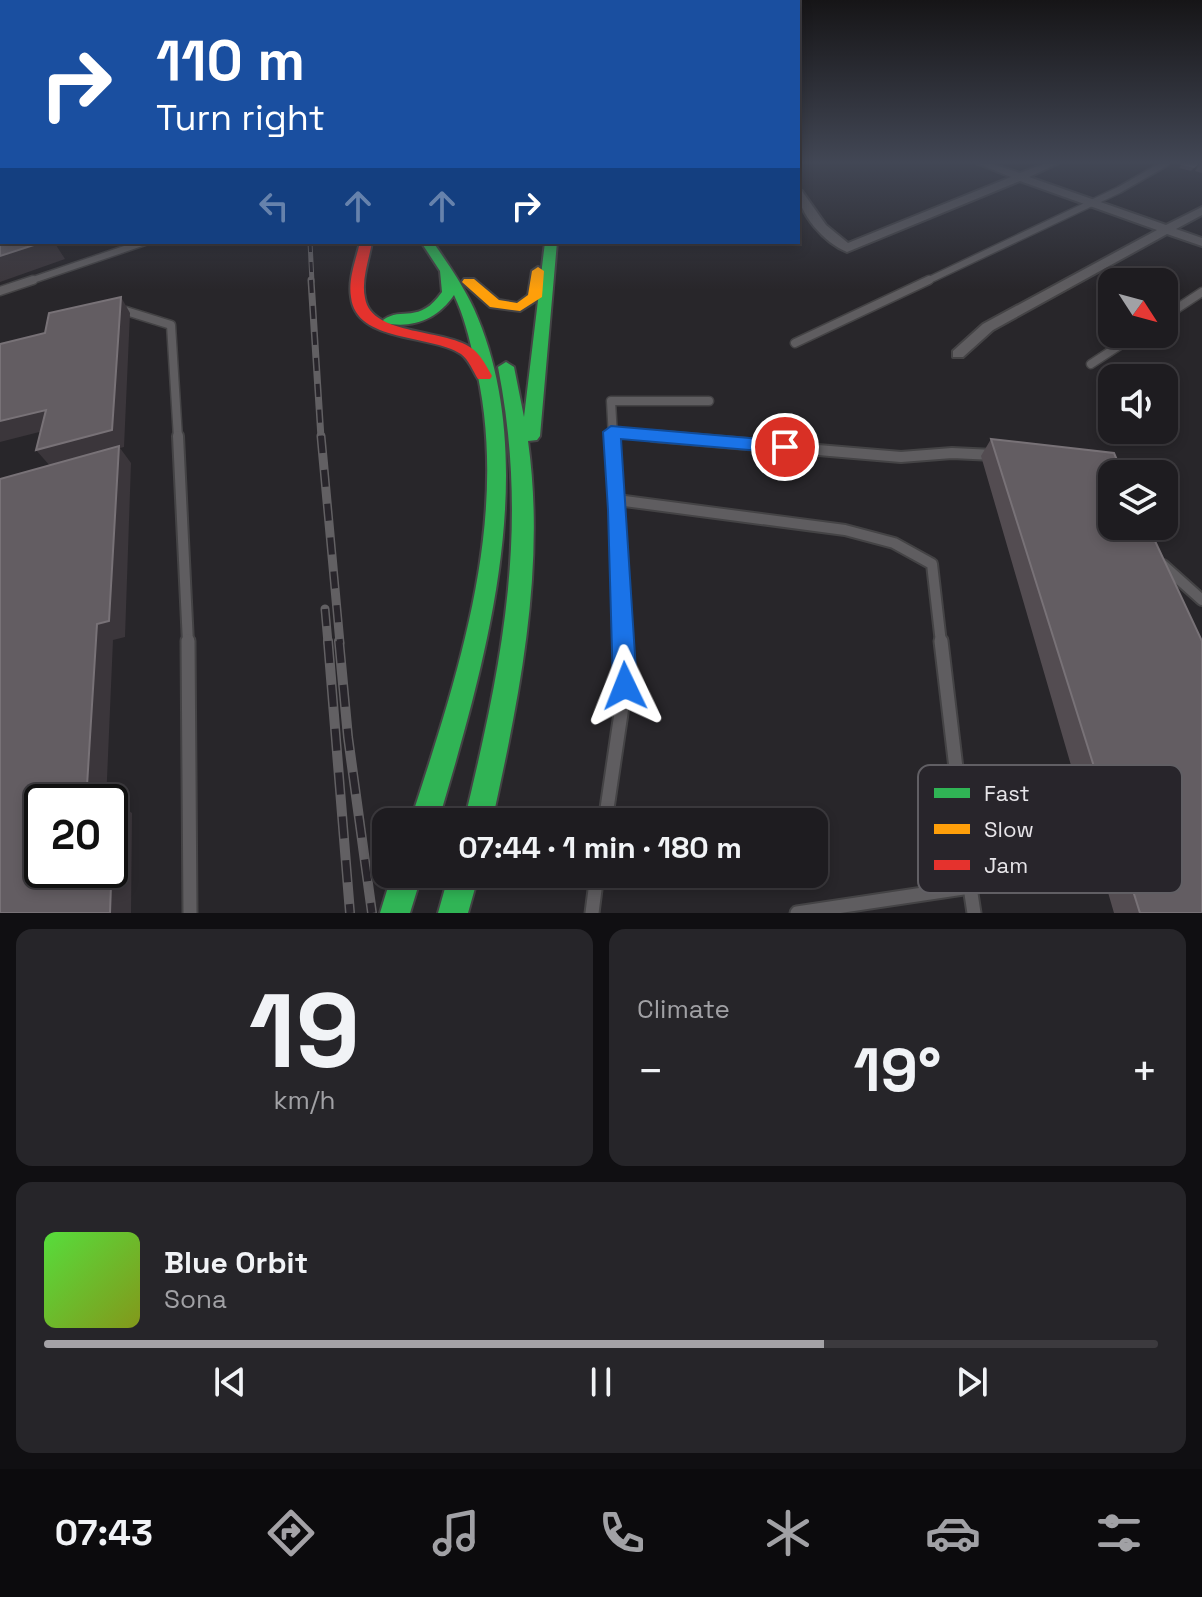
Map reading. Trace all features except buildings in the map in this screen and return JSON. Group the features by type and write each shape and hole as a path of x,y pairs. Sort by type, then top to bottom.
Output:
{"highway":[{"path":"366,244 358,298 363,315 382,327 439,338 458,346 478,362 489,386"},
{"path":"375,244 368,297 370,307 380,317 409,320 439,308 449,292 446,270"},
{"path":"428,244 472,320 489,386 497,470 487,586 466,687 428,808"},
{"path":"443,244 469,282 498,342 521,435 523,570 507,691 481,808"},
{"path":"469,282 495,304 508,308 526,306 535,294 542,244"},
{"path":"524,503 551,244"},
{"path":"395,913 403,888"},
{"path":"453,913 460,888"}],"street":[{"path":"807,206 822,228 847,248 950,206"},
{"path":"1098,206 1202,242"},
{"path":"958,354 988,327 1202,210"}],"lane":[{"path":"795,343 1085,206"},
{"path":"0,291 139,244"},
{"path":"1178,308 1202,292"},
{"path":"100,316 126,311 171,325 188,606 190,913"},
{"path":"1091,364 1116,348"},
{"path":"607,808 625,686 611,401 709,401"},
{"path":"611,432 901,457 952,453 998,455"},
{"path":"617,500 845,530 894,543 932,564 956,765"},
{"path":"1158,554 1165,568 1202,600"},
{"path":"592,913 595,888"},
{"path":"797,913 930,893"},
{"path":"971,893 974,913"}],"railway":[{"path":"310,244 312,282"},
{"path":"311,280 321,438"},
{"path":"321,436 340,643"},
{"path":"325,609 328,643"},
{"path":"328,641 350,913"},
{"path":"339,641 348,737 372,913"}],"traffic: fast":[{"path":"428,244 458,290 472,321 489,384 496,447 496,511 489,574 461,700 428,808"},
{"path":"531,436 551,244"},
{"path":"390,320 417,318 438,306 449,292 446,270"},
{"path":"481,808 505,696 522,568 522,467 506,367"},
{"path":"395,913 403,888"},
{"path":"453,913 460,888"}],"traffic: slow":[{"path":"469,282 495,304 520,307 535,297 538,271"}],"traffic: jam":[{"path":"366,244 357,289 359,304 365,315 390,329 454,345 466,351 484,376"}],"route":[{"path":"625,686 618,510 611,432 785,447"}]}
